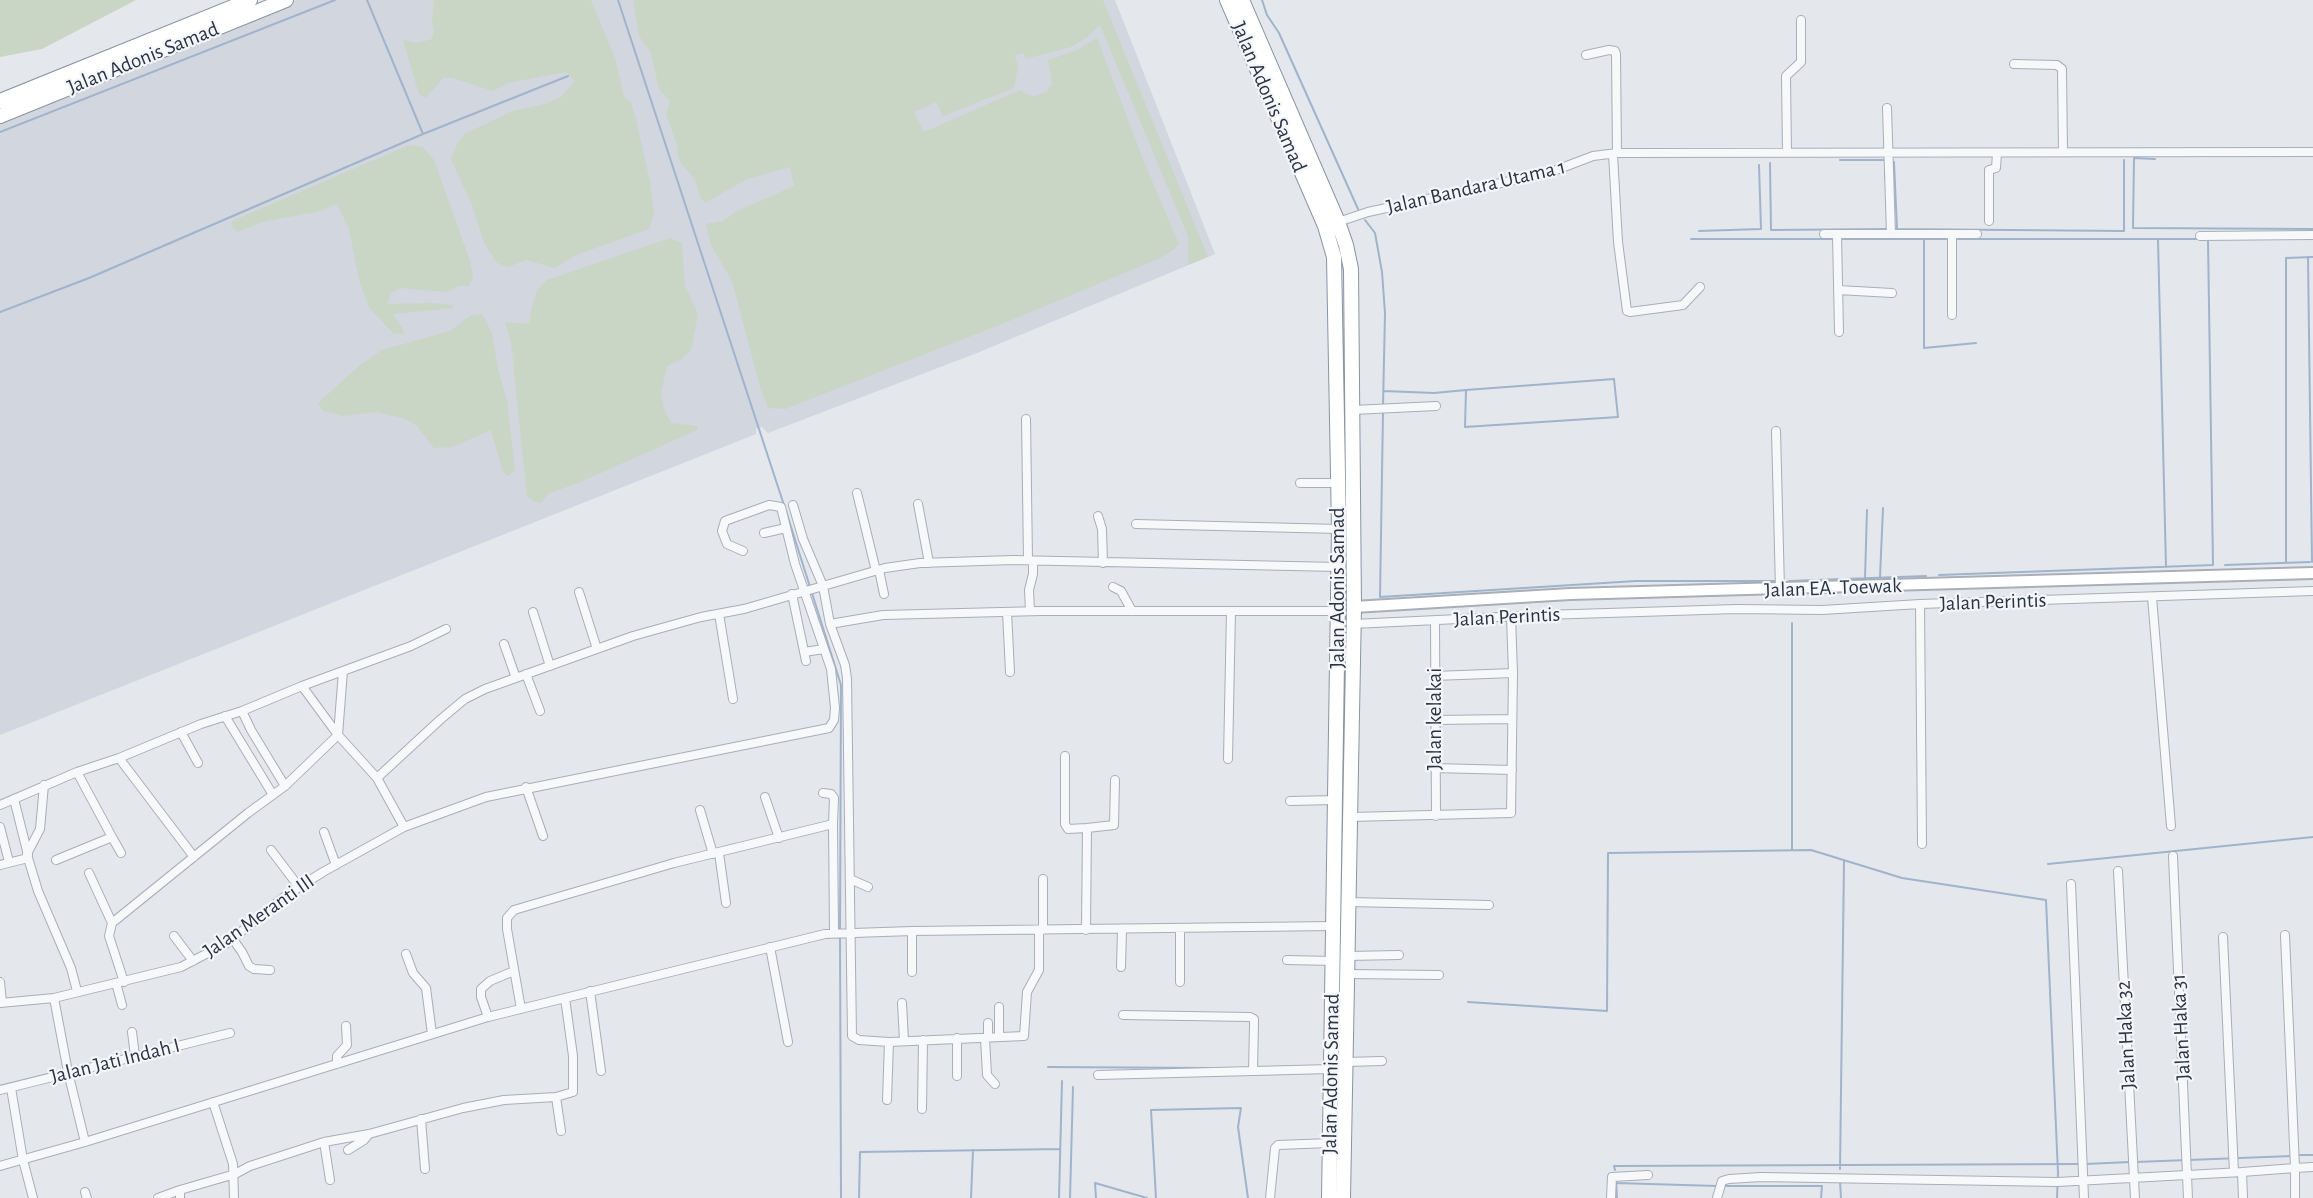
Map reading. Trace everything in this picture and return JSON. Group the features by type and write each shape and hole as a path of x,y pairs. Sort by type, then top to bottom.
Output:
{"highway":[{"name":"Jalan Adonis Samad","path":"0,101 250,0"},
{"name":"Jalan Adonis Samad","path":"0,116 286,0"},
{"name":"Jalan Adonis Samad","path":"1227,0 1332,248 1335,268 1339,529 1329,1198"},
{"path":"1242,0 1338,222 1346,244 1351,269 1354,817 1353,903 1347,956 1353,974 1346,1062 1343,1198"},
{"path":"1339,506 1353,506"}],"street":[{"path":"1787,153 1786,76 1801,62 1801,20"},
{"path":"1586,55 1609,50 1615,51 1616,54 1615,154 1618,242 1627,311 1683,305 1701,287"},
{"path":"2014,64 2057,65 2062,69 2063,152"},
{"path":"1887,108 1891,234"},
{"name":"Jalan Bandara Utama 1","path":"1338,222 1368,212 1551,172 1593,156 1615,154 1678,152 2313,152"},
{"path":"1989,221 1989,170 1996,168 1997,153"},
{"path":"1824,234 1977,234"},
{"path":"1837,234 1839,332"},
{"path":"1952,234 1952,315"},
{"path":"2200,236 2313,235"},
{"path":"1838,290 1892,293"},
{"path":"1353,410 1436,406"},
{"path":"1026,419 1030,560 1033,574 1029,590 1030,611"},
{"path":"1776,431 1780,589"},
{"path":"1300,483 1339,483"},
{"path":"857,493 884,594"},
{"path":"918,504 929,563"},
{"path":"743,551 727,544 722,531 726,521 769,505 781,507 786,528 830,624 845,665 850,879 842,932"},
{"path":"793,505 803,539 824,649 804,652"},
{"path":"1098,516 1102,529 1103,563"},
{"path":"1136,524 1339,529"},
{"path":"764,533 786,528"},
{"path":"377,778 425,732 465,699 485,689 675,624 744,609 877,571 929,563 1030,560 1338,567"},
{"name":"Jalan EA. Toewak","path":"1354,607 1570,594 2313,573"},
{"path":"1113,587 1121,591 1132,611"},
{"name":"Jalan Perintis","path":"1353,624 2313,591"},
{"path":"579,592 597,649"},
{"path":"792,594 806,661"},
{"path":"2152,597 2171,826"},
{"path":"1920,604 1922,844"},
{"path":"830,624 883,615 1030,611 1338,611"},
{"path":"1228,759 1231,611"},
{"path":"533,612 550,666"},
{"path":"1007,612 1010,672"},
{"path":"719,614 733,699"},
{"path":"1354,817 1511,813 1513,673 1511,617"},
{"name":"Jalan kelakai","path":"1435,621 1436,816"},
{"path":"0,805 77,772 411,646 446,629"},
{"path":"504,644 516,678"},
{"name":"Jalan Meranti III","path":"1,1003 54,998 181,967 232,938 299,887 404,827 486,797 829,728 834,720 835,689 824,649"},
{"path":"112,923 285,786 338,735 343,671"},
{"path":"1434,676 1513,673"},
{"path":"526,674 540,711"},
{"path":"302,686 338,735 377,778 404,827"},
{"path":"242,711 285,786"},
{"path":"225,716 273,795"},
{"path":"1435,720 1512,719"},
{"path":"181,732 198,763"},
{"path":"1065,756 1065,824 1068,829 1114,825 1114,780"},
{"path":"119,758 194,857"},
{"path":"1434,768 1512,770"},
{"path":"77,772 121,853"},
{"path":"0,865 28,856 40,829 44,785"},
{"path":"526,788 543,836"},
{"path":"823,793 831,794 834,798 833,824 852,1036 862,1041 1022,1037 1026,1034 1027,992 1039,970 1043,879"},
{"path":"765,797 779,838"},
{"path":"14,798 38,891 71,968 77,991"},
{"path":"1290,801 1336,800"},
{"path":"700,810 716,853 726,903"},
{"path":"521,1009 507,918 514,910 716,853 833,824"},
{"path":"0,827 9,862"},
{"path":"1086,930 1087,828"},
{"path":"324,832 336,865"},
{"path":"56,860 112,837"},
{"path":"271,850 299,887"},
{"name":"Jalan Haka 31","path":"2173,856 2188,1198"},
{"name":"Jalan Haka 32","path":"2118,871 2129,1097 2136,1177 2135,1198"},
{"path":"89,873 112,923 110,936 120,982 122,1005"},
{"path":"850,879 868,887"},
{"path":"2071,884 2084,1198"},
{"path":"1353,903 1489,906"},
{"path":"0,1166 85,1142 488,1017 770,947 842,932 1334,927"},
{"path":"1180,928 1180,982"},
{"path":"1121,967 1122,930"},
{"path":"912,931 912,972"},
{"path":"2284,935 2295,1198"},
{"path":"174,936 193,961"},
{"path":"2223,937 2238,1172 2243,1198"},
{"path":"232,938 249,966 255,969 270,969"},
{"path":"770,947 788,1042"},
{"path":"406,954 415,978 426,988 432,1034"},
{"path":"1347,956 1399,955"},
{"path":"1287,960 1333,961"},
{"path":"488,1017 481,997 481,989 490,981 514,971"},
{"path":"1353,974 1439,975"},
{"path":"0,982 1,1003"},
{"path":"590,991 601,1071"},
{"path":"54,998 68,1072 85,1142"},
{"path":"158,1198 180,1194 235,1174 250,1166 324,1142 369,1134 421,1119 504,1100 556,1097 574,1090 571,1034 564,998"},
{"path":"902,1002 904,1041"},
{"path":"999,1007 999,1037"},
{"path":"1122,1015 1250,1017 1254,1019 1253,1071"},
{"path":"988,1023 987,1075 995,1084"},
{"path":"337,1064 337,1056 347,1045 346,1026"},
{"path":"132,1032 135,1056"},
{"name":"Jalan Jati Indah I","path":"0,1090 230,1033"},
{"path":"957,1038 957,1076"},
{"path":"922,1108 923,1040"},
{"path":"887,1100 889,1042"},
{"path":"1346,1062 1380,1061"},
{"path":"1098,1075 1331,1069"},
{"path":"11,1088 23,1160 33,1198"},
{"path":"556,1097 561,1131"},
{"path":"213,1102 232,1156 235,1174 234,1198"},
{"path":"421,1119 425,1168"},
{"path":"348,1150 369,1134"},
{"path":"324,1142 330,1180"},
{"path":"1270,1198 1275,1148 1278,1145 1330,1143"},
{"path":"1717,1198 1722,1181 1761,1177 2027,1182 2126,1179 2313,1167"},
{"path":"1611,1198 1612,1178 1648,1175"}],"shaded area":[{"path":"296,0 1115,0 1215,254 977,353 768,433 762,427 756,429 756,434 0,735 0,121"}],"green space":[{"path":"0,0 136,0 42,49 0,57"},
{"path":"434,0 591,0 615,58 624,97 631,102 636,119 650,182 654,214 649,229 576,255 555,268 526,260 508,267 497,263 484,243 472,205 451,159 458,142 465,134 512,111 545,104 562,96 575,81 566,72 508,83 493,91 452,78 443,78 426,98 419,94 403,40 417,43 432,39"},
{"path":"633,0 1103,0 1208,257 1188,265 1188,236 1100,25 1086,38 1071,47 1025,59 1024,53 1015,55 1018,67 1014,88 943,116 936,102 914,112 924,132 1020,90 1035,96 1046,92 1052,84 1048,60 1077,50 1097,38 1144,162 1179,244 1158,259 1002,324 785,409 768,408 760,387 732,281 711,245 706,224 723,221 735,212 794,186 790,167 745,180 705,203 700,197 695,179 682,165 678,156 677,145 666,114 670,101 659,89 651,53 639,36"},
{"path":"409,145 423,147 434,160 470,261 473,277 469,286 459,286 447,292 400,288 391,293 387,304 433,303 452,305 454,308 393,314 405,333 394,334 370,309 360,284 349,229 337,204 321,211 262,222 238,232 231,226 232,221"},
{"path":"670,238 682,243 685,286 698,314 691,350 680,360 667,366 661,393 664,409 671,423 698,426 697,430 576,484 549,493 541,503 534,501 527,496 511,343 505,322 529,324 537,291 547,280"},
{"path":"482,314 492,333 498,369 507,401 515,469 509,476 503,472 491,430 453,447 434,448 417,426 406,419 376,412 344,416 323,411 318,403 360,365 382,350 450,331 470,316"}],"waterway":[{"path":"0,132 335,0"},
{"path":"0,312 89,278 423,134 367,0"},
{"path":"618,0 784,505"},
{"path":"1262,0 1358,209"},
{"path":"423,134 568,76"},
{"path":"2155,159 2134,158 2133,228 2313,229"},
{"path":"1840,160 1885,160 1885,179"},
{"path":"1894,162 1897,229 2124,231 2124,160"},
{"path":"1770,163 1771,230 1887,229"},
{"path":"1699,231 1761,229 1759,165"},
{"path":"1365,220 1375,233 1382,272 1385,313 1383,406"},
{"path":"1691,239 2313,239"},
{"path":"1924,239 1924,348 1976,343"},
{"path":"2158,240 2166,567"},
{"path":"1939,575 2213,565 2208,240"},
{"path":"2308,257 2312,562"},
{"path":"2286,563 2286,258 2313,257"},
{"path":"1384,391 1434,393 1466,390 1614,379 1618,417 1465,427 1466,390"},
{"path":"1383,412 1380,597 1636,581 1776,581"},
{"path":"1880,577 1883,508"},
{"path":"1865,578 1867,510"},
{"path":"786,511 841,685 840,931"},
{"path":"2225,565 2310,562"},
{"path":"1789,581 1926,576"},
{"path":"1792,623 1792,850"},
{"path":"2048,864 2313,837"},
{"path":"1468,1002 1607,1011 1608,853 1811,850 1902,878 2046,900 2058,1173 2057,1198"},
{"path":"1840,1169 1844,861"},
{"path":"840,937 841,1198"},
{"path":"1048,1067 1208,1068"},
{"path":"1059,1198 1062,1081"},
{"path":"1070,1198 1073,1087"},
{"path":"1156,1198 1151,1110 1241,1108 1238,1127 1248,1198"},
{"path":"859,1198 860,1152 1060,1149"},
{"path":"971,1198 973,1150"},
{"path":"2298,1155 2313,1155"},
{"path":"2136,1162 2292,1156"},
{"path":"2085,1164 2130,1162"},
{"path":"1615,1170 1614,1166 2079,1164"},
{"path":"1840,1181 1841,1198"},
{"path":"1616,1182 1617,1198"},
{"path":"1096,1198 1095,1183 1147,1198"},
{"path":"1616,1183 1717,1186"},
{"path":"1723,1186 1822,1186 1821,1198"}]}
